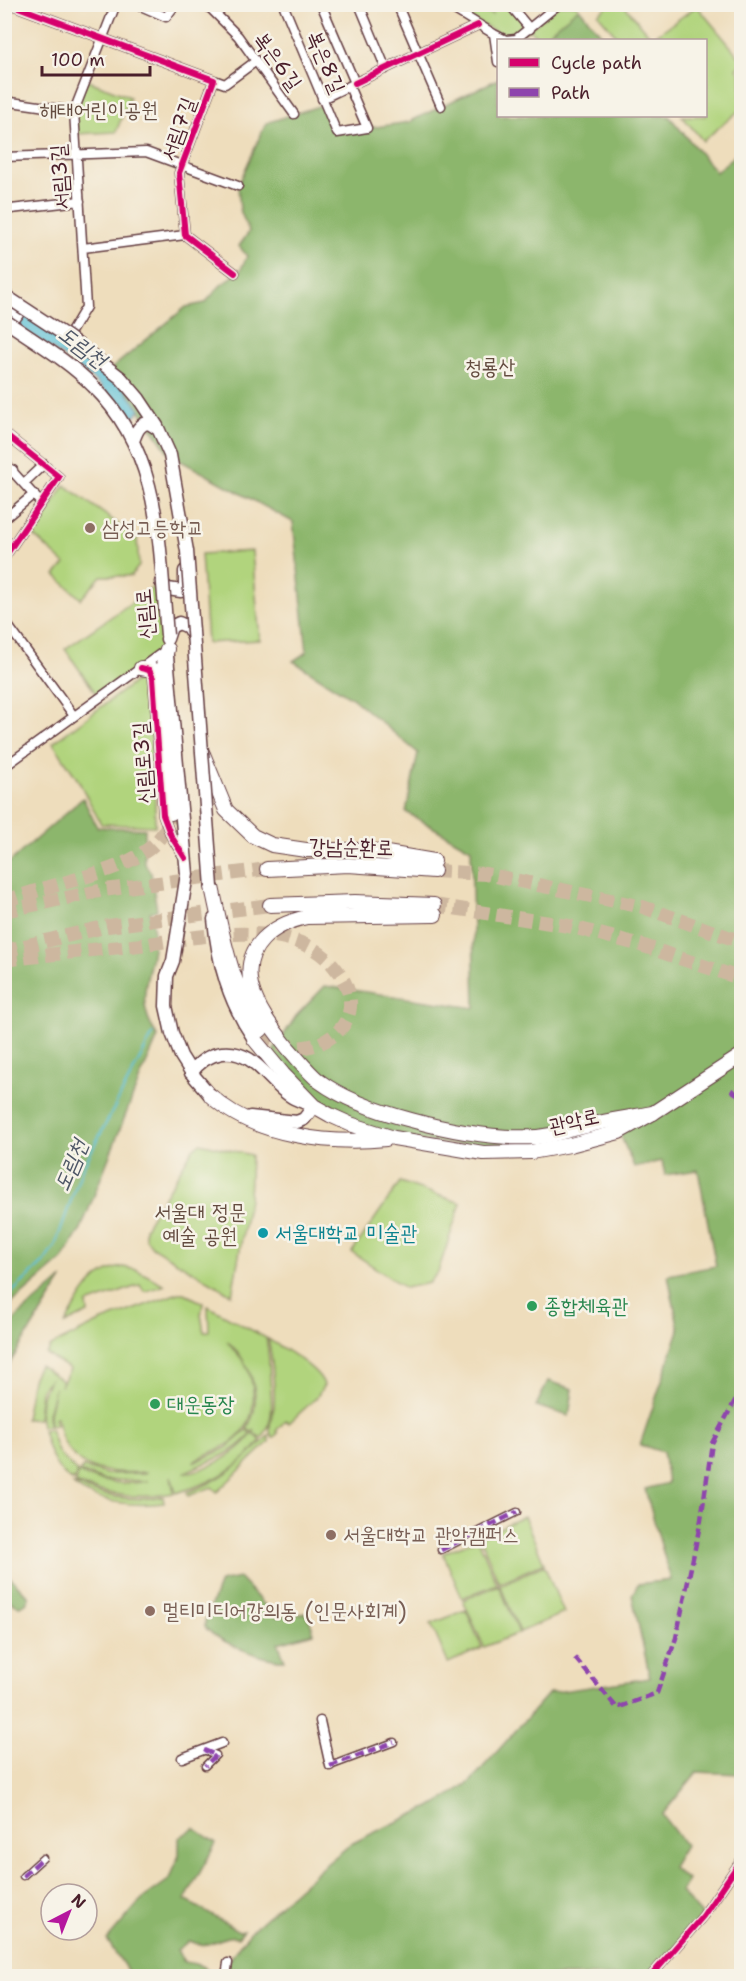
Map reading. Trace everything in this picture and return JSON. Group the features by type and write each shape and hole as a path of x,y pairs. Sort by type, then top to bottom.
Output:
{"main road":[{"path":"4,295 68,337 121,378 139,399 159,429 170,456 187,564 212,887"},
{"path":"6,325 22,307"},
{"name":"신림로","path":"6,325 91,383 115,410 134,441 153,495 187,874 173,961 167,976 166,996 172,1033 182,1056 191,1072 211,1096"},
{"path":"134,441 138,428 143,424 149,423 159,429"},
{"path":"162,582 168,589 181,591 185,586 184,571 187,564"},
{"path":"171,813 160,678 171,627 179,622 188,627 193,637"},
{"path":"141,668 152,669 160,678"},
{"name":"강남순환로","path":"201,749 226,810 254,836 272,845 306,850 369,850 434,866 348,865 267,869"},
{"name":"관악로","path":"212,887 231,969 258,1034 283,1074 314,1106 350,1124 394,1138 483,1153 531,1152 570,1145 619,1132 653,1113 741,1055"},
{"path":"270,905 321,902 435,910 307,917 290,921 271,931 258,945 252,958 250,976 260,1008 276,1032 319,1081 364,1105 410,1120 446,1128 508,1136 540,1137 653,1113"},
{"path":"191,1072 199,1062 213,1055 231,1053 241,1055 254,1062 291,1096 314,1106 304,1119 297,1122 237,1116"},
{"name":"관악로","path":"211,1096 237,1116 277,1131 310,1137 364,1141 394,1138"}],"street":[{"name":"서림7길","path":"10,4 214,80 179,173 185,235"},
{"name":"서림3길","path":"68,337 86,307 74,111 116,4"},
{"path":"136,4 166,16 176,4"},
{"name":"복은6길","path":"206,4 238,36 294,114"},
{"name":"복은8길","path":"283,4 337,133 367,128 352,85"},
{"path":"321,4 352,85"},
{"path":"359,4 386,69"},
{"path":"397,4 441,106"},
{"path":"445,4 504,39"},
{"path":"509,4 530,29"},
{"path":"514,39 530,29 559,4"},
{"path":"322,99 478,25"},
{"path":"494,34 497,55"},
{"path":"214,80 225,84 256,61"},
{"path":"4,101 74,111"},
{"path":"4,157 146,152 238,186"},
{"path":"11,209 80,201"},
{"path":"83,248 185,235 235,273"},
{"path":"4,433 59,477 6,553"},
{"path":"4,462 41,503"},
{"path":"24,483 44,464"},
{"path":"4,479 13,470"},
{"path":"4,519 34,494"},
{"path":"4,620 74,716"},
{"path":"4,767 141,668 167,642"},
{"name":"신림로3길","path":"141,668 149,670 153,678 163,815 171,836 185,858"},
{"path":"441,1550 517,1512"},
{"path":"320,1721 330,1766 394,1742"},
{"path":"182,1758 222,1743"},
{"path":"204,1750 216,1755 205,1766"},
{"path":"23,1876 43,1858"},
{"path":"651,1977 703,1916 741,1859"},
{"path":"226,1977 228,1963"}],"green space":[{"path":"610,4 624,5 652,38 697,6 741,59 741,65 737,69 741,74 741,109 703,141 683,117 707,117 707,39 619,39 598,14"},
{"path":"445,5 474,5 492,15 491,5 509,5 530,29 559,5 576,5 579,8 541,39 530,30 510,39"},
{"path":"579,8 605,39 541,39"},
{"name":"청룡산","path":"497,79 497,117 670,117 716,172 741,150 742,1771 739,1774 697,1772 662,1815 685,1845 672,1867 687,1880 681,1892 703,1916 651,1976 226,1976 228,1963 253,1929 319,1870 351,1844 440,1802 470,1782 549,1693 650,1678 632,1595 638,1584 671,1580 645,1489 668,1483 663,1452 640,1445 679,1330 668,1275 716,1266 698,1170 665,1175 662,1161 634,1167 619,1132 531,1152 394,1138 330,1115 269,1058 296,1016 325,986 475,1008 471,849 406,812 418,753 352,698 293,661 307,652 293,522 170,455 111,369 186,307 205,303 220,286 240,271 247,256 239,246 249,232 240,210 238,186 266,123 325,104 337,133 409,122"},
{"name":"해태어린이공원","path":"86,80 130,97 116,132 76,134 74,111"},
{"path":"65,485 137,538 139,566 131,576 101,576 81,599 55,575 65,564 33,535"},
{"path":"252,551 260,640 207,643 201,554"},
{"path":"161,582 167,649 99,698 65,649"},
{"path":"140,678 148,683 155,826 101,824 78,780 53,743"},
{"path":"83,798 97,827 145,829 144,862 151,873 157,910 150,912 154,936 145,998 150,1023 158,1037 81,1229 62,1260 5,1309 5,866"},
{"name":"서울대 정문 예술 공원","path":"200,1143 251,1155 249,1199 232,1295 152,1247 145,1237 145,1228 193,1149"},
{"path":"400,1182 461,1203 438,1272 429,1283 405,1288 352,1252"},
{"path":"123,1267 137,1270 165,1285 144,1291 140,1285 87,1304 88,1313 65,1324 95,1280 103,1274"},
{"path":"63,1278 5,1371 5,1331 18,1316"},
{"name":"대운동장","path":"178,1293 184,1293 203,1303 201,1315 204,1332 209,1331 208,1306 266,1338 272,1400 271,1416 266,1431 262,1438 253,1433 254,1430 252,1432 247,1429 255,1405 253,1382 249,1370 243,1360 227,1341 242,1359 249,1372 253,1393 251,1415 247,1425 233,1441 193,1463 226,1448 247,1430 251,1434 228,1453 184,1473 222,1460 239,1448 252,1434 261,1440 245,1459 214,1479 176,1493 171,1476 174,1493 148,1496 111,1494 75,1483 79,1473 95,1479 113,1482 148,1481 103,1480 80,1472 83,1467 106,1474 146,1473 99,1470 87,1466 76,1458 67,1448 57,1417 55,1418 56,1425 50,1426 49,1414 55,1388 48,1414 49,1426 42,1427 41,1401 51,1378 41,1389 38,1419 25,1419 32,1379 39,1365 62,1380 60,1387 70,1369 46,1354 51,1346 100,1322"},
{"path":"268,1339 316,1372 324,1385 317,1397 289,1423 286,1420 273,1438 270,1427 274,1406 274,1381"},
{"path":"548,1381 573,1389 569,1416 536,1406"},
{"path":"50,1429 58,1452 78,1473 73,1481 61,1472 50,1452 43,1430"},
{"path":"269,1435 269,1442 217,1492 212,1487 188,1496 187,1492 211,1482 232,1469"},
{"path":"72,1484 120,1497 138,1499 163,1497 164,1503 115,1502 92,1496"},
{"path":"524,1516 544,1563 499,1583 480,1537"},
{"path":"478,1539 497,1584 462,1598 443,1553"},
{"path":"544,1565 564,1613 520,1632 500,1585"},
{"path":"4,1571 29,1597 26,1603 20,1606 11,1603 5,1596"},
{"path":"239,1578 276,1617 307,1613 314,1633 278,1643 285,1660 242,1650 220,1639 205,1627 205,1621 220,1582"},
{"path":"499,1585 519,1633 484,1647 463,1600"},
{"path":"466,1610 482,1648 448,1663 431,1624"},
{"path":"194,1828 216,1843 185,1900 239,1931 244,1930 238,1937 226,1937 210,1944 197,1944 189,1941 177,1950 184,1962 201,1966 215,1976 131,1976 107,1940 142,1899 170,1879 179,1855 179,1838"}],"water":[{"name":"도림천","path":"4,298 117,378 140,410 135,417 120,410 101,387 79,368 5,317"}],"waterway":[{"name":"도림천","path":"4,1300 44,1262 55,1246 82,1169 153,1034"}],"tunnel":[{"path":"4,901 114,868 129,861 156,842 165,830 171,815"},
{"path":"4,911 104,890 267,869"},
{"path":"434,871 486,874 643,907 742,942"},
{"path":"4,951 108,926 270,905"},
{"path":"434,905 569,926 641,945 742,979"},
{"path":"4,960 212,935 269,935 295,941 318,952 336,969 345,982 350,1002 347,1018 341,1028 324,1042 313,1046 290,1047 272,1040 261,1030"}],"marked path":[{"path":"731,1090 742,1097"},
{"path":"575,1658 617,1708 657,1693 676,1638 701,1520 712,1443 742,1388"},
{"path":"441,1550 517,1512"},
{"path":"330,1766 394,1742"},
{"path":"204,1750 216,1755 205,1766"},
{"path":"23,1876 43,1858"}],"cycle path":[{"path":"10,4 214,80 179,173 185,235 235,273"},
{"path":"355,83 478,25"},
{"path":"4,433 59,477 4,558"},
{"path":"141,668 149,670 153,678 163,815 171,836 185,858"},
{"path":"651,1976 703,1916 742,1859"}],"place":[{"name":"삼성고등학교","path":"90,528"},
{"name":"서울대학교 미술관","path":"263,1233"},
{"name":"종합체육관","path":"532,1306"},
{"name":"대운동장","path":"155,1404"},
{"name":"서울대학교 관악캠퍼스","path":"331,1535"},
{"name":"멀티미디어강의동 (인문사회계)","path":"150,1611"}]}
